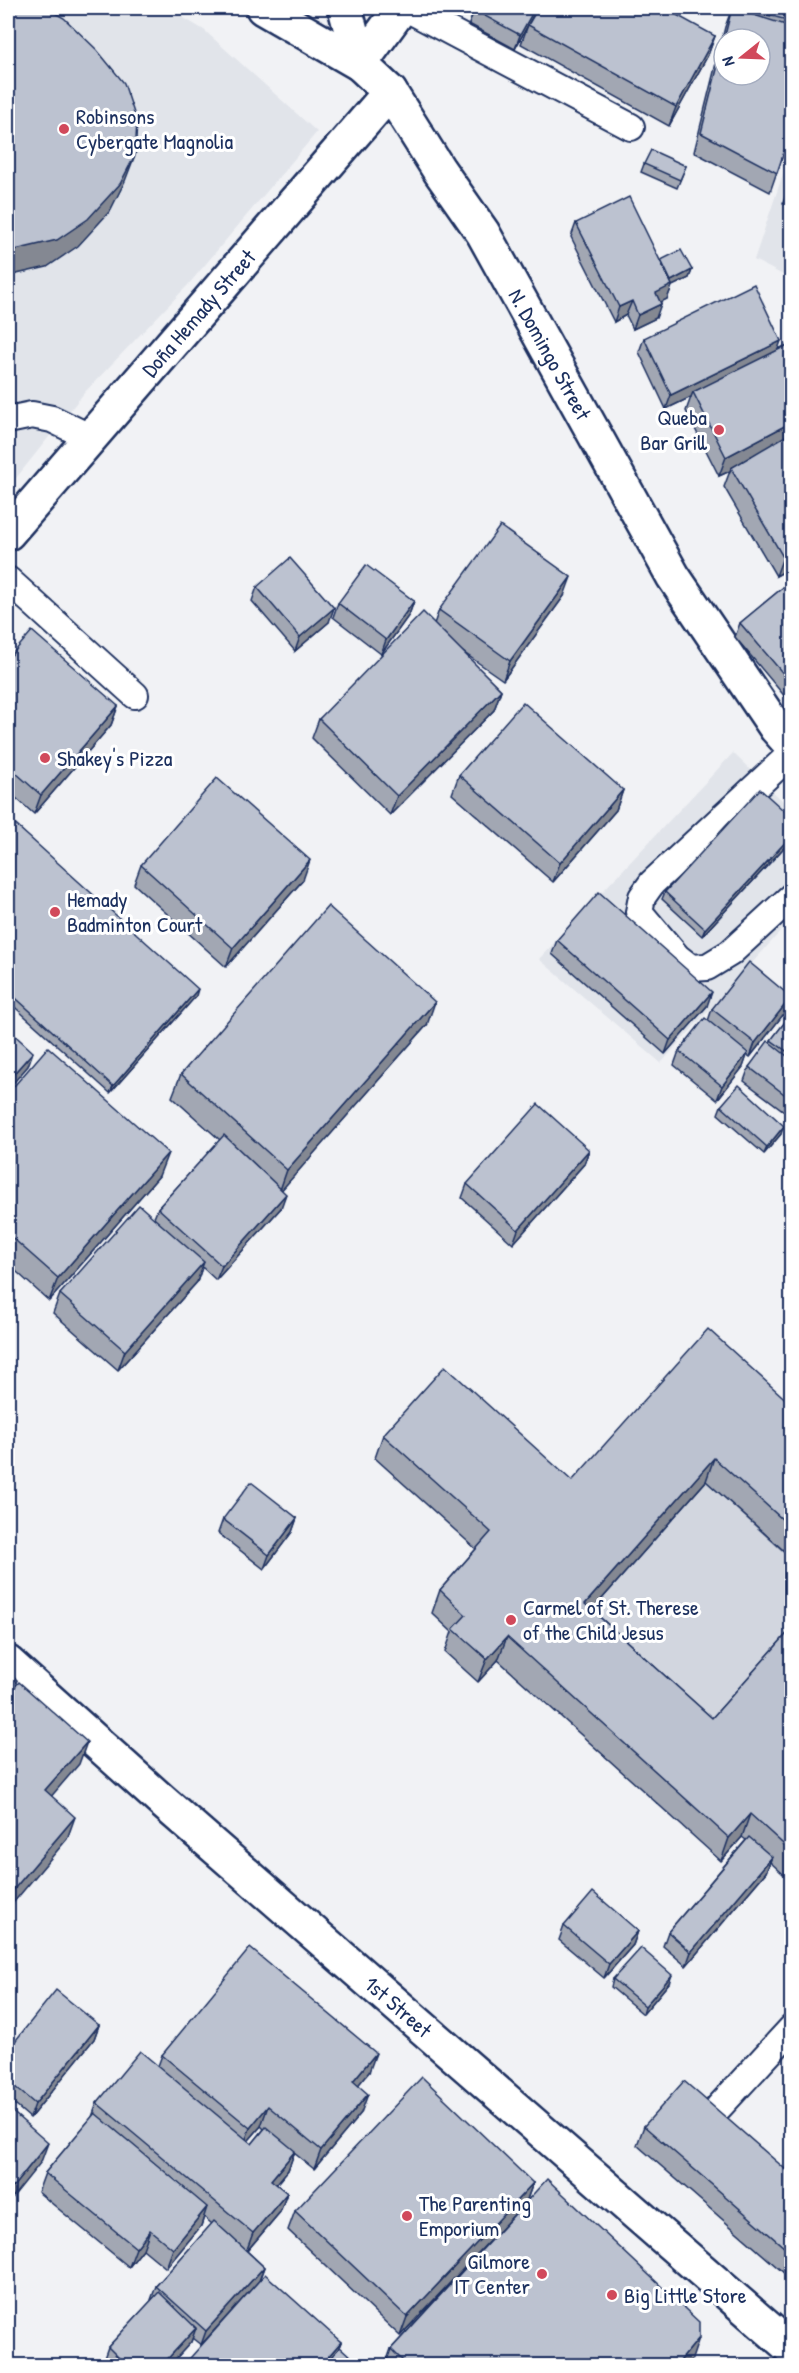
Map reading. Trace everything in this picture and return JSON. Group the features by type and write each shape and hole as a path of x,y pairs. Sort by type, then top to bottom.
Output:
{"main road":[{"name":"N. Domingo Street","path":"263,8 360,64 390,92 439,170 483,233 673,576 776,728 792,746"},
{"path":"345,8 360,64"},
{"path":"360,64 401,8"},
{"name":"Doña Hemady Street","path":"8,533 390,92"},
{"name":"1st Street","path":"8,1662 162,1801 792,2349"}],"lane":[{"path":"406,8 631,127"},
{"path":"8,420 32,415 52,419 91,438"},
{"path":"8,580 135,695"},
{"path":"792,753 652,883 642,897 639,912 677,957 691,968 707,967 730,952 792,896"},
{"path":"719,2107 792,2028"}],"shaded area":[{"path":"8,8 167,8 204,30 317,132 188,285 84,393 8,488"},
{"path":"791,150 791,279 754,260"},
{"path":"733,753 791,809 791,920 661,1063 539,959"},
{"path":"706,1481 791,1558 791,1642 704,1740 577,1627"}],"building":[{"name":"Robinsons Cybergate Magnolia","path":"8,8 46,8 64,18 97,50 124,83 137,122 135,155 120,184 88,219 57,240 11,251 8,254"},
{"path":"475,8 535,8 520,35 474,10"},
{"path":"538,8 664,8 712,34 712,41 676,107 528,25"},
{"path":"732,8 792,27 792,128 777,173 701,133 712,87 772,87 772,27 727,27"},
{"path":"739,8 792,8 792,21"},
{"path":"651,150 686,166 680,180 644,164"},
{"path":"629,197 672,285 656,293 661,304 638,315 632,301 619,307 576,223"},
{"path":"681,250 692,270 671,281 661,260"},
{"path":"754,284 781,341 671,395 644,338"},
{"path":"792,343 792,422 726,457 693,392"},
{"path":"792,432 792,552 783,557 731,468"},
{"path":"500,526 571,577 510,661 439,610"},
{"path":"290,558 334,608 300,637 257,587"},
{"path":"366,565 414,601 386,640 338,603"},
{"path":"792,580 792,684 740,623"},
{"path":"423,612 501,690 397,796 319,719"},
{"name":"Shakey's Pizza","path":"32,631 118,706 41,795 8,766 8,659"},
{"path":"523,702 623,790 560,863 459,775"},
{"path":"217,778 310,860 233,948 141,865"},
{"path":"760,789 792,818 792,835 705,929 665,892"},
{"name":"Hemady Badminton Court","path":"8,818 198,989 113,1086 8,991"},
{"path":"599,892 712,992 670,1040 557,940"},
{"path":"328,906 435,1002 287,1170 181,1074"},
{"path":"749,962 791,997 755,1043 712,1009"},
{"path":"792,1013 792,1055 771,1040"},
{"path":"705,1018 748,1053 722,1086 679,1051"},
{"path":"8,1029 33,1052 8,1080"},
{"path":"768,1041 792,1060 792,1100 749,1067"},
{"path":"48,1047 168,1153 58,1278 8,1234 8,1093"},
{"path":"739,1085 784,1126 767,1147 721,1106"},
{"path":"538,1104 589,1150 518,1230 467,1184"},
{"path":"224,1135 286,1194 222,1266 158,1208"},
{"path":"139,1205 204,1262 125,1351 60,1294"},
{"name":"Carmel of St. Therese of the Child Jesus","path":"708,1329 792,1405 792,1528 714,1458 585,1604 712,1718 792,1628 792,1852 750,1814 729,1838 507,1637 487,1659 453,1629 466,1615 440,1590 491,1532 383,1435 445,1366 572,1481"},
{"path":"251,1482 297,1518 269,1555 223,1519"},
{"path":"8,1671 17,1680 8,1691"},
{"path":"19,1682 87,1742 45,1790 75,1817 8,1896 8,1695"},
{"path":"749,1837 772,1857 691,1952 668,1932"},
{"path":"593,1892 638,1931 609,1964 564,1926"},
{"path":"250,1948 376,2053 353,2081 368,2094 321,2150 268,2106 250,2128 162,2055"},
{"path":"641,1948 672,1975 645,2006 613,1979"},
{"path":"56,1990 99,2025 35,2104 8,2081 8,2050"},
{"path":"140,2051 252,2144 266,2127 295,2151 271,2180 287,2193 253,2233 97,2103"},
{"name":"The Parenting Emporium","path":"422,2077 533,2183 407,2317 295,2211"},
{"path":"684,2081 792,2175 792,2254 644,2126"},
{"path":"8,2108 48,2143 8,2193"},
{"path":"95,2113 207,2207 173,2249 150,2230 136,2248 45,2173"},
{"name":"Gilmore IT Center","path":"547,2179 699,2322 699,2338 676,2366 408,2366 391,2349"},
{"path":"214,2221 264,2267 206,2331 156,2286"},
{"path":"265,2274 341,2342 320,2366 183,2366"},
{"path":"159,2292 196,2328 161,2366 127,2366 108,2347"},
{"path":"340,2347 361,2366 323,2366"}],"place":[{"name":"Robinsons Cybergate Magnolia","path":"64,129"},
{"name":"Queba Bar Grill","path":"719,430"},
{"name":"Shakey's Pizza","path":"45,758"},
{"name":"Hemady Badminton Court","path":"55,912"},
{"name":"Carmel of St. Therese of the Child Jesus","path":"511,1620"},
{"name":"The Parenting Emporium","path":"407,2216"},
{"name":"Gilmore IT Center","path":"542,2274"},
{"name":"Big Little Store","path":"612,2295"}]}
